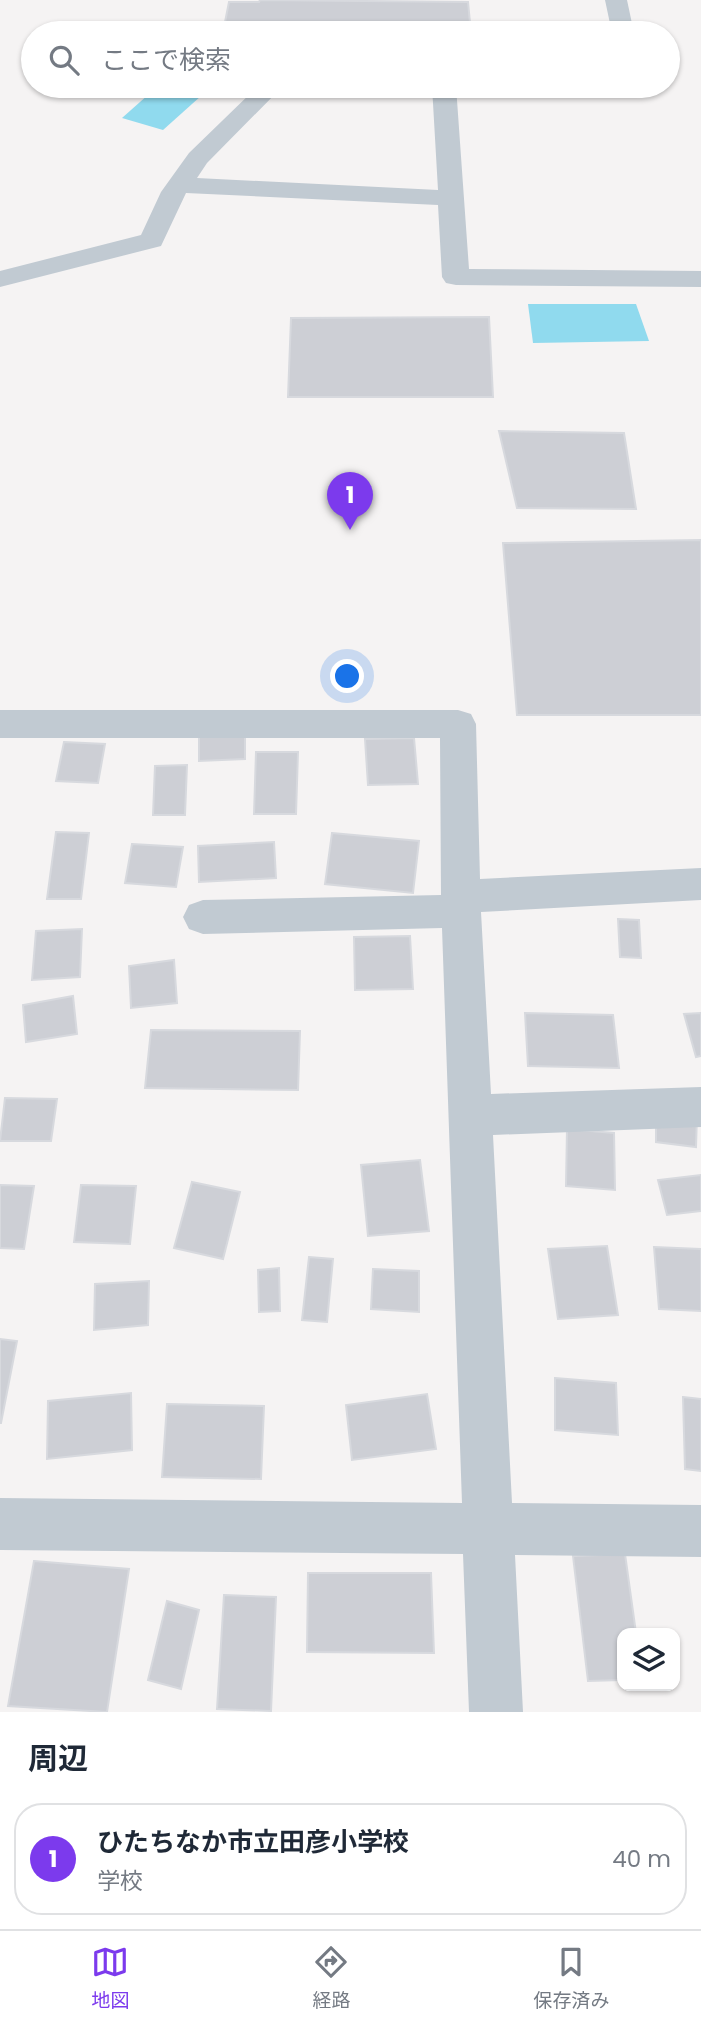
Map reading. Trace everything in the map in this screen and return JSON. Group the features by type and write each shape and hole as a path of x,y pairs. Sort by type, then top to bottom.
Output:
{"street":[{"path":"616,0 620,21"},
{"path":"0,279 152,240 180,185 198,158 259,98"},
{"path":"445,98 456,276 701,279"},
{"path":"180,185 452,198"},
{"path":"0,724 458,724 462,904 496,1712"},
{"path":"203,917 462,904 701,884"},
{"path":"471,1115 701,1107"},
{"path":"0,1524 701,1531"}],"water":[{"path":"144,98 199,98 163,130 122,118"},
{"path":"528,304 636,304 649,341 533,343"}],"building":[{"path":"229,2 468,2 470,21 225,21"},
{"path":"489,317 493,397 288,397 291,318"},
{"path":"499,431 624,433 636,509 517,508"},
{"path":"701,540 701,715 517,715 503,543"},
{"path":"245,733 245,759 199,761 199,735"},
{"path":"414,738 418,784 368,785 365,739"},
{"path":"64,742 105,744 98,783 56,781"},
{"path":"256,752 298,752 296,814 254,814"},
{"path":"187,765 185,815 153,815 155,766"},
{"path":"56,832 89,833 81,899 47,899"},
{"path":"332,833 419,841 413,893 325,884"},
{"path":"274,842 276,878 199,882 198,846"},
{"path":"132,844 183,847 176,887 125,883"},
{"path":"618,919 639,920 641,958 620,957"},
{"path":"82,929 80,977 32,980 36,931"},
{"path":"410,936 413,989 355,990 354,937"},
{"path":"174,960 177,1003 131,1008 129,966"},
{"path":"73,996 77,1034 26,1042 23,1005"},
{"path":"525,1013 613,1015 619,1068 528,1066"},
{"path":"701,1013 701,1056 696,1057 684,1014"},
{"path":"151,1030 300,1031 298,1090 145,1088"},
{"path":"5,1098 57,1099 51,1141 0,1141"},
{"path":"656,1110 697,1115 696,1147 656,1142"},
{"path":"567,1129 614,1133 615,1190 566,1186"},
{"path":"420,1160 429,1231 368,1236 361,1165"},
{"path":"701,1175 701,1211 667,1215 658,1180"},
{"path":"192,1182 240,1192 223,1259 174,1248"},
{"path":"0,1185 34,1186 24,1249 0,1248"},
{"path":"81,1185 136,1186 130,1244 74,1242"},
{"path":"607,1246 618,1315 558,1319 548,1249"},
{"path":"654,1247 701,1249 701,1311 659,1309"},
{"path":"309,1257 333,1259 327,1322 302,1320"},
{"path":"279,1268 280,1311 259,1312 258,1270"},
{"path":"373,1269 419,1271 419,1312 371,1309"},
{"path":"149,1281 148,1325 94,1330 95,1284"},
{"path":"0,1339 17,1341 1,1423 0,1423"},
{"path":"555,1378 616,1383 618,1435 555,1430"},
{"path":"131,1393 132,1450 47,1459 48,1401"},
{"path":"427,1394 436,1449 352,1460 346,1405"},
{"path":"683,1397 701,1399 701,1471 685,1469"},
{"path":"167,1404 264,1406 261,1479 162,1477"},
{"path":"625,1554 635,1628 617,1628 617,1680 588,1681 573,1556"},
{"path":"34,1561 129,1569 107,1712 8,1706"},
{"path":"308,1573 431,1573 434,1653 307,1652"},
{"path":"224,1595 276,1597 271,1711 217,1709"},
{"path":"167,1601 199,1610 181,1689 148,1680"}],"place":[{"name":"ひたちなか市立田彦小学校","path":"350,530"}]}
